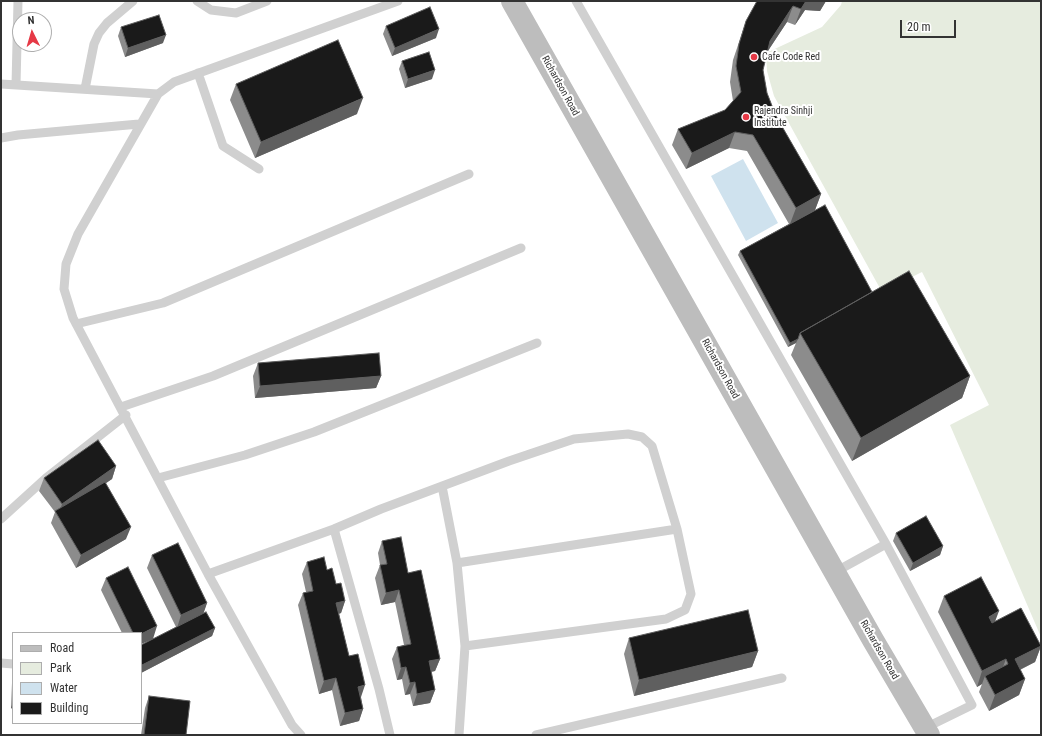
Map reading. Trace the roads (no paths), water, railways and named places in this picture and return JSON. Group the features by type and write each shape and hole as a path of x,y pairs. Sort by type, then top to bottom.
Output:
{"street":[{"name":"Richardson Road","path":"512,1 835,572 927,731"}],"lane":[{"path":"16,85 18,1"},
{"path":"85,89 94,44 99,33 107,23 133,1"},
{"path":"197,1 211,10 236,13 267,1"},
{"path":"302,735 292,725 208,574 76,324 64,289 66,264 78,234 139,124 158,94 174,82 398,1"},
{"path":"576,1 886,544 972,705 927,731"},
{"path":"198,73 223,146 259,169"},
{"path":"1,84 158,94"},
{"path":"1,138 18,135 139,124"},
{"path":"76,324 163,303 469,174"},
{"path":"1,519 123,411 213,376 521,248"},
{"path":"158,478 245,455 314,432 537,343"},
{"path":"208,574 334,529 442,486 574,439 628,434 642,437 652,446 677,529 691,594 685,610 666,619 465,646"},
{"path":"442,486 457,563 465,646 459,735"},
{"path":"334,529 379,689 390,735"},
{"path":"457,563 677,529"},
{"path":"835,572 886,544"},
{"path":"1,663 12,664"},
{"path":"536,735 782,678"}],"water":[{"path":"743,159 778,223 746,241 711,176"}],"place":[{"name":"Cafe Code Red","path":"754,57"},
{"name":"Rajendra Sinhji Institute","path":"746,117"}]}
